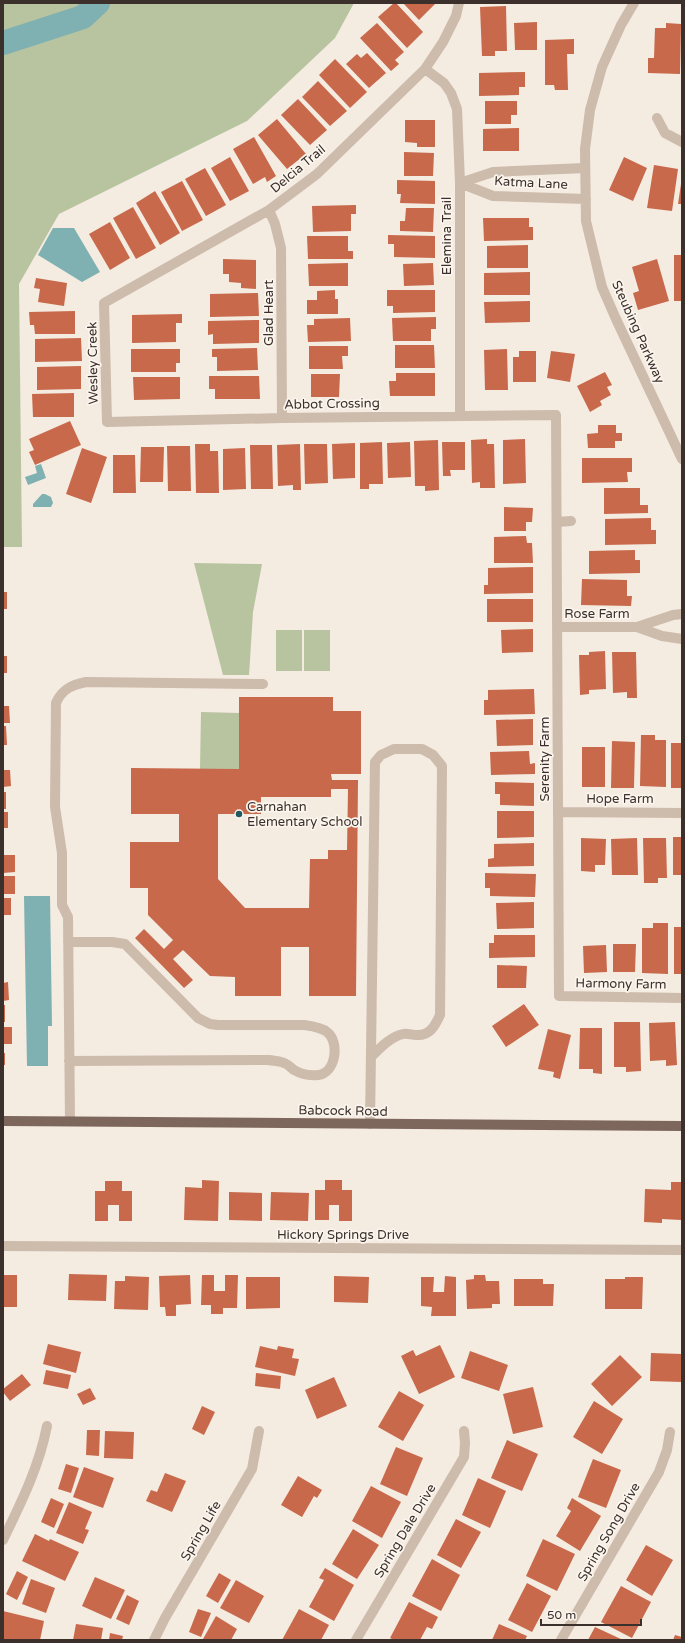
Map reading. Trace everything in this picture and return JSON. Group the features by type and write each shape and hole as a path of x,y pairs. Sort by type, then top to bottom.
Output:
{"main road":[{"name":"Babcock Road","path":"3,1121 682,1126"}],"street":[{"name":"Delcia Trail","path":"104,303 268,210 317,174 426,69 443,42 456,16 459,3"},
{"name":"Steubing Parkway","path":"634,3 621,25 602,67 590,110 585,150 586,221 602,287 682,459"},
{"name":"Elemina Trail","path":"426,69 444,83 452,93 457,109 460,183 460,416"},
{"path":"657,118 665,133 682,142"},
{"name":"Katma Lane","path":"460,183 493,172 585,168"},
{"name":"Katma Lane","path":"460,183 493,196 586,199"},
{"name":"Glad Heart","path":"268,210 275,224 281,248 282,418"},
{"name":"Wesley Creek","path":"104,303 107,422"},
{"name":"Abbot Crossing","path":"107,422 282,418 556,415"},
{"name":"Serenity Farm","path":"556,415 559,996"},
{"path":"557,522 571,522"},
{"name":"Rose Farm","path":"557,627 637,627 673,615 682,614"},
{"name":"Rose Farm","path":"637,627 662,636 682,639"},
{"path":"70,1121 68,917 62,905 62,853 55,807 56,703 59,696 65,689 75,684 86,682 264,684"},
{"path":"370,1124 375,762 381,754 394,749 422,749 433,755 442,766 440,1015 435,1027 428,1033 419,1035 404,1034 385,1043 371,1057"},
{"name":"Hope Farm","path":"558,812 682,813"},
{"path":"68,942 112,942 125,944 198,1018 210,1024 314,1026 328,1032 334,1045 334,1057 331,1066 326,1072 320,1075 304,1074 294,1070 284,1063 269,1060 69,1062"},
{"name":"Harmony Farm","path":"559,996 682,998"},
{"name":"Hickory Springs Drive","path":"3,1246 682,1250"},
{"path":"3,1540 25,1494 42,1449 47,1426"},
{"name":"Spring Life","path":"154,1640 164,1618 252,1469 259,1431"},
{"name":"Spring Dale Drive","path":"356,1640 464,1457 464,1431"},
{"name":"Spring Song Drive","path":"561,1640 659,1472 667,1450 670,1432"}],"green space":[{"path":"3,3 354,3 335,38 247,121 59,214 19,284 22,547 3,547"},
{"path":"194,563 262,564 253,612 249,675 223,675"},
{"path":"276,630 302,630 302,671 276,671"},
{"path":"304,630 330,630 330,671 304,671"},
{"path":"201,712 239,713 239,769 200,769"}],"water":[{"path":"53,228 74,228 100,272 82,282 38,255"},
{"path":"41,464 46,478 28,485 25,477 37,473 35,466"},
{"path":"42,494 51,497 53,503 51,507 33,507 33,504"},
{"path":"24,896 50,896 52,1026 48,1026 48,1066 27,1066"}],"building":[{"path":"394,3 396,3 423,32 407,48 378,17"},
{"path":"403,3 434,3 435,4 419,20"},
{"path":"506,6 507,51 495,51 495,56 482,56 480,7"},
{"path":"537,22 537,50 515,50 514,23"},
{"path":"377,23 404,52 395,60 399,64 391,71 360,38"},
{"path":"666,23 681,24 680,74 648,73 648,58 654,58 655,28 666,28"},
{"path":"574,39 574,54 567,54 568,90 555,90 554,85 545,85 545,40"},
{"path":"367,53 386,73 369,88 346,64 357,54 361,58"},
{"path":"335,59 367,92 350,108 319,75"},
{"path":"525,72 525,87 519,87 519,95 479,96 479,73"},
{"path":"318,81 347,111 330,126 302,97"},
{"path":"298,99 327,130 310,145 281,115"},
{"path":"485,101 517,101 517,115 511,115 511,124 485,124"},
{"path":"277,119 306,154 287,169 258,135"},
{"path":"405,120 435,120 435,147 417,147 417,143 405,142"},
{"path":"519,128 519,151 483,151 483,129"},
{"path":"254,137 276,176 267,182 265,177 253,184 233,149"},
{"path":"404,152 434,153 433,176 404,176"},
{"path":"230,157 249,191 230,201 211,168"},
{"path":"624,157 647,168 633,201 609,190"},
{"path":"654,165 678,169 672,211 647,208"},
{"path":"205,168 226,205 206,216 185,179"},
{"path":"397,180 435,181 435,204 400,203 401,194 397,194"},
{"path":"182,181 203,220 182,231 161,192"},
{"path":"681,184 682,204 678,204"},
{"path":"155,191 180,233 160,245 136,203"},
{"path":"356,205 356,214 351,214 351,231 313,232 312,206"},
{"path":"133,207 156,248 136,259 113,218"},
{"path":"406,208 434,208 433,232 400,231 400,221 405,221"},
{"path":"483,218 529,218 529,227 533,227 533,240 484,241"},
{"path":"110,222 130,258 110,270 89,234"},
{"path":"388,235 435,236 435,258 394,257 394,244 388,244"},
{"path":"307,236 348,236 348,251 353,251 353,259 308,259"},
{"path":"528,245 528,268 487,268 487,246"},
{"path":"674,255 682,255 682,301 674,301"},
{"path":"223,259 256,260 256,289 241,288 241,283 229,282 229,274 223,274"},
{"path":"657,259 669,301 638,310 633,293 639,291 632,267"},
{"path":"348,263 348,286 309,286 308,264"},
{"path":"433,263 434,285 404,286 403,264"},
{"path":"530,272 530,295 484,295 484,273"},
{"path":"36,278 67,283 64,306 38,302 40,289 34,288"},
{"path":"335,290 335,299 338,299 338,314 307,314 307,300 317,300 317,291"},
{"path":"387,290 435,290 435,312 393,313 393,306 387,306"},
{"path":"258,293 259,316 210,317 210,294"},
{"path":"530,301 530,322 485,323 484,302"},
{"path":"75,311 75,334 35,334 34,325 30,325 29,312"},
{"path":"182,314 182,323 176,323 176,342 132,343 132,315"},
{"path":"436,317 436,329 431,329 431,341 393,341 392,318"},
{"path":"350,318 351,341 308,342 307,325 314,325 314,319"},
{"path":"259,320 259,343 213,344 213,334 208,335 208,321"},
{"path":"81,338 82,361 35,362 35,339"},
{"path":"395,345 434,345 435,368 395,368"},
{"path":"309,346 348,346 348,356 342,356 343,369 309,369"},
{"path":"257,348 258,370 217,371 217,357 212,357 212,349"},
{"path":"131,349 180,349 180,363 176,363 176,372 131,372"},
{"path":"507,349 508,390 485,390 484,350"},
{"path":"519,351 536,351 536,382 513,382 513,357 519,357"},
{"path":"551,351 575,354 570,382 547,378"},
{"path":"81,366 81,389 37,390 37,367"},
{"path":"605,372 612,385 607,387 611,395 600,401 602,405 590,412 577,386"},
{"path":"396,373 435,373 435,396 390,396 389,381 396,381"},
{"path":"311,374 340,374 339,397 311,397"},
{"path":"209,376 259,376 260,399 215,399 215,389 209,389"},
{"path":"133,377 180,377 180,399 134,400"},
{"path":"74,393 74,417 33,417 32,394"},
{"path":"70,421 81,445 35,465 29,452 34,450 29,439"},
{"path":"598,425 616,425 616,433 622,433 622,441 615,441 615,448 588,448 587,434 598,433"},
{"path":"487,439 487,444 494,444 495,488 480,488 480,482 472,483 471,440"},
{"path":"525,439 526,483 503,484 503,440"},
{"path":"438,440 439,490 425,491 425,486 415,486 414,441"},
{"path":"382,442 383,484 369,484 369,489 360,489 360,443"},
{"path":"410,442 411,477 388,478 387,443"},
{"path":"442,442 465,442 465,470 450,470 451,476 443,476"},
{"path":"355,443 355,478 333,479 332,444"},
{"path":"195,444 210,444 210,451 218,451 219,493 196,493"},
{"path":"300,444 301,490 293,490 293,485 278,486 277,445"},
{"path":"304,444 327,444 328,483 305,484"},
{"path":"250,445 272,445 273,489 251,489"},
{"path":"167,446 190,446 191,491 168,491"},
{"path":"141,447 164,447 163,482 140,482"},
{"path":"82,448 107,457 91,503 66,494"},
{"path":"245,448 246,489 223,490 223,449"},
{"path":"113,455 135,455 136,493 113,493"},
{"path":"582,458 632,458 632,472 627,472 628,482 582,483"},
{"path":"604,488 640,488 640,505 648,505 648,513 604,514"},
{"path":"504,507 533,508 532,522 526,522 526,531 504,531"},
{"path":"651,518 651,530 656,530 656,544 605,545 605,519"},
{"path":"526,536 527,543 532,543 533,563 494,563 494,537"},
{"path":"635,550 635,560 640,560 640,573 589,574 589,551"},
{"path":"533,567 533,593 484,594 484,585 488,585 488,568"},
{"path":"582,579 627,580 627,596 632,596 631,606 581,605"},
{"path":"3,592 7,592 7,609 3,609"},
{"path":"487,599 533,599 533,622 487,622"},
{"path":"533,629 533,652 502,653 501,630"},
{"path":"605,651 606,689 589,690 589,694 580,695 579,655 589,655 589,652"},
{"path":"612,652 636,652 637,698 627,698 627,692 613,693"},
{"path":"3,656 7,656 7,673 3,673"},
{"path":"534,689 535,714 484,715 484,700 488,700 488,690"},
{"path":"239,697 333,697 333,711 361,711 361,774 331,774 332,780 358,780 356,996 309,996 309,947 281,947 281,996 235,996 235,977 210,976 183,950 173,959 193,980 184,988 135,938 144,929 164,949 173,940 148,915 148,888 130,888 130,842 179,842 179,814 131,814 131,768 239,769","holes":["331,789 348,789 347,850 328,850 328,859 310,859 309,908 245,908 218,879 218,814 261,814 261,797 331,797"]},
{"path":"3,706 9,706 10,723 3,723"},
{"path":"533,719 533,745 497,746 496,720"},
{"path":"3,726 6,726 7,745 3,745"},
{"path":"641,735 655,735 655,740 666,740 666,787 640,786"},
{"path":"612,741 635,742 634,788 611,788"},
{"path":"671,743 682,743 682,788 671,788"},
{"path":"582,747 605,747 605,787 582,787"},
{"path":"529,751 530,764 535,763 535,774 491,775 490,752"},
{"path":"3,770 10,770 11,786 3,787"},
{"path":"495,782 534,783 534,806 500,805 500,794 495,794"},
{"path":"3,792 6,792 6,809 3,809"},
{"path":"497,811 534,811 534,837 497,838"},
{"path":"3,812 8,812 8,828 3,828"},
{"path":"673,837 682,837 682,875 673,875"},
{"path":"581,838 606,839 605,865 595,865 595,872 581,871"},
{"path":"637,838 638,875 612,875 611,839"},
{"path":"643,838 666,838 667,878 658,878 658,883 644,883"},
{"path":"534,843 534,866 488,867 488,859 494,858 494,844"},
{"path":"3,855 15,855 15,872 3,873"},
{"path":"485,873 536,874 535,897 490,896 490,888 485,888"},
{"path":"3,876 15,876 15,894 3,894"},
{"path":"3,898 11,898 11,915 3,915"},
{"path":"534,902 534,928 497,929 496,903"},
{"path":"653,923 668,923 668,974 642,973 642,928 653,928"},
{"path":"674,927 682,927 682,974 674,974"},
{"path":"494,935 535,935 535,957 489,958 489,943 494,943"},
{"path":"613,944 636,944 635,972 613,972"},
{"path":"606,945 607,972 584,973 583,946"},
{"path":"497,965 527,966 526,988 497,988"},
{"path":"8,982 9,1000 3,1001 3,983"},
{"path":"524,1004 539,1025 506,1047 492,1026"},
{"path":"3,1005 5,1005 5,1022 3,1022"},
{"path":"614,1022 640,1022 641,1071 626,1072 626,1067 614,1067"},
{"path":"675,1022 677,1065 666,1066 666,1060 650,1061 649,1023"},
{"path":"3,1027 12,1027 12,1044 3,1044"},
{"path":"580,1028 602,1028 602,1074 593,1073 593,1069 579,1069"},
{"path":"548,1029 571,1035 560,1079 553,1077 554,1072 538,1069"},
{"path":"3,1053 5,1053 5,1065 3,1065"},
{"path":"202,1180 219,1181 218,1221 184,1220 185,1187 202,1188"},
{"path":"325,1180 342,1180 342,1190 352,1190 352,1221 339,1221 339,1205 329,1205 329,1220 315,1220 315,1190 325,1190"},
{"path":"105,1181 122,1181 122,1191 132,1191 132,1221 119,1221 119,1205 108,1205 108,1221 95,1221 95,1191 105,1191"},
{"path":"671,1182 682,1182 681,1220 662,1219 662,1223 644,1222 645,1189 671,1190"},
{"path":"229,1192 262,1193 262,1221 229,1220"},
{"path":"271,1192 309,1193 308,1221 270,1220"},
{"path":"69,1274 107,1275 106,1301 68,1300"},
{"path":"3,1275 17,1275 17,1307 3,1307"},
{"path":"190,1275 191,1304 176,1305 176,1316 166,1316 165,1307 160,1307 159,1276"},
{"path":"202,1275 214,1275 214,1291 225,1291 225,1275 238,1275 237,1308 223,1308 223,1314 211,1314 211,1305 201,1305"},
{"path":"474,1275 485,1275 486,1281 499,1281 500,1304 492,1304 492,1308 467,1309 466,1280 474,1279"},
{"path":"125,1276 149,1277 148,1310 114,1309 115,1281 125,1281"},
{"path":"334,1276 369,1277 368,1303 334,1302"},
{"path":"445,1276 456,1277 456,1316 431,1316 432,1307 421,1306 421,1277 434,1277 433,1292 444,1292"},
{"path":"246,1277 280,1277 280,1308 246,1309"},
{"path":"625,1277 643,1277 642,1309 605,1309 605,1279 625,1279"},
{"path":"514,1279 543,1279 543,1284 554,1284 553,1306 514,1306"},
{"path":"48,1344 81,1352 76,1373 43,1364"},
{"path":"440,1345 455,1377 419,1394 401,1356 413,1350 416,1356"},
{"path":"260,1346 277,1350 278,1346 294,1349 292,1358 299,1359 295,1376 255,1367"},
{"path":"470,1351 508,1365 499,1391 461,1378"},
{"path":"651,1353 682,1354 682,1382 650,1381"},
{"path":"620,1355 642,1377 612,1406 591,1384"},
{"path":"46,1370 71,1375 68,1389 43,1384"},
{"path":"256,1373 281,1376 280,1389 255,1386"},
{"path":"22,1374 31,1385 10,1401 3,1392 3,1389"},
{"path":"334,1377 347,1406 317,1419 305,1390"},
{"path":"533,1387 543,1427 513,1434 503,1394"},
{"path":"90,1388 96,1399 83,1405 77,1394"},
{"path":"399,1391 424,1405 403,1441 378,1427"},
{"path":"594,1401 623,1419 602,1454 573,1437"},
{"path":"202,1406 215,1412 204,1435 192,1429"},
{"path":"87,1430 100,1430 99,1456 86,1455"},
{"path":"105,1431 134,1432 133,1459 104,1458"},
{"path":"507,1440 538,1454 522,1491 491,1478"},
{"path":"396,1447 423,1458 407,1496 380,1484"},
{"path":"593,1459 621,1470 606,1508 578,1497"},
{"path":"66,1464 79,1468 71,1493 58,1489"},
{"path":"84,1467 114,1478 103,1508 73,1497"},
{"path":"165,1473 186,1481 172,1512 146,1501 151,1490 157,1492"},
{"path":"298,1476 322,1490 317,1498 314,1496 302,1517 281,1505"},
{"path":"478,1478 506,1491 490,1528 462,1515"},
{"path":"371,1486 401,1502 382,1538 352,1521"},
{"path":"51,1498 64,1504 54,1528 41,1522"},
{"path":"572,1498 601,1516 580,1551 556,1536 571,1511 567,1508"},
{"path":"69,1502 92,1512 85,1529 89,1530 83,1544 56,1533"},
{"path":"456,1519 481,1532 461,1568 437,1555"},
{"path":"353,1529 379,1545 357,1579 332,1564"},
{"path":"35,1534 79,1552 65,1581 22,1561"},
{"path":"543,1539 575,1554 557,1591 526,1576"},
{"path":"646,1545 673,1560 652,1596 626,1580"},
{"path":"432,1559 460,1575 441,1611 412,1596"},
{"path":"325,1568 354,1585 334,1621 309,1607 324,1580 319,1578"},
{"path":"17,1571 28,1577 17,1600 6,1594"},
{"path":"219,1573 231,1580 218,1603 206,1596"},
{"path":"95,1577 125,1590 111,1619 82,1606"},
{"path":"31,1579 55,1588 46,1613 22,1604"},
{"path":"236,1580 264,1596 249,1623 220,1608"},
{"path":"527,1583 551,1596 532,1632 508,1620"},
{"path":"621,1586 651,1602 632,1638 601,1622"},
{"path":"127,1595 139,1601 129,1625 116,1619"},
{"path":"409,1602 438,1617 432,1629 427,1627 420,1640 394,1640 390,1638"},
{"path":"198,1609 211,1613 201,1637 189,1632"},
{"path":"299,1609 329,1625 321,1640 282,1640"},
{"path":"3,1611 44,1621 40,1640 5,1640 3,1638"},
{"path":"216,1616 237,1629 231,1640 203,1639"},
{"path":"76,1624 103,1628 101,1640 73,1640"},
{"path":"499,1624 527,1636 525,1640 492,1640"},
{"path":"595,1627 623,1640 588,1640"},
{"path":"110,1633 123,1636 122,1640 109,1640"},
{"path":"675,1635 682,1637 682,1640 673,1640"}],"waterway":[{"path":"3,43 83,17 98,3"}],"place":[{"name":"Carnahan Elementary School","path":"239,814"}]}
